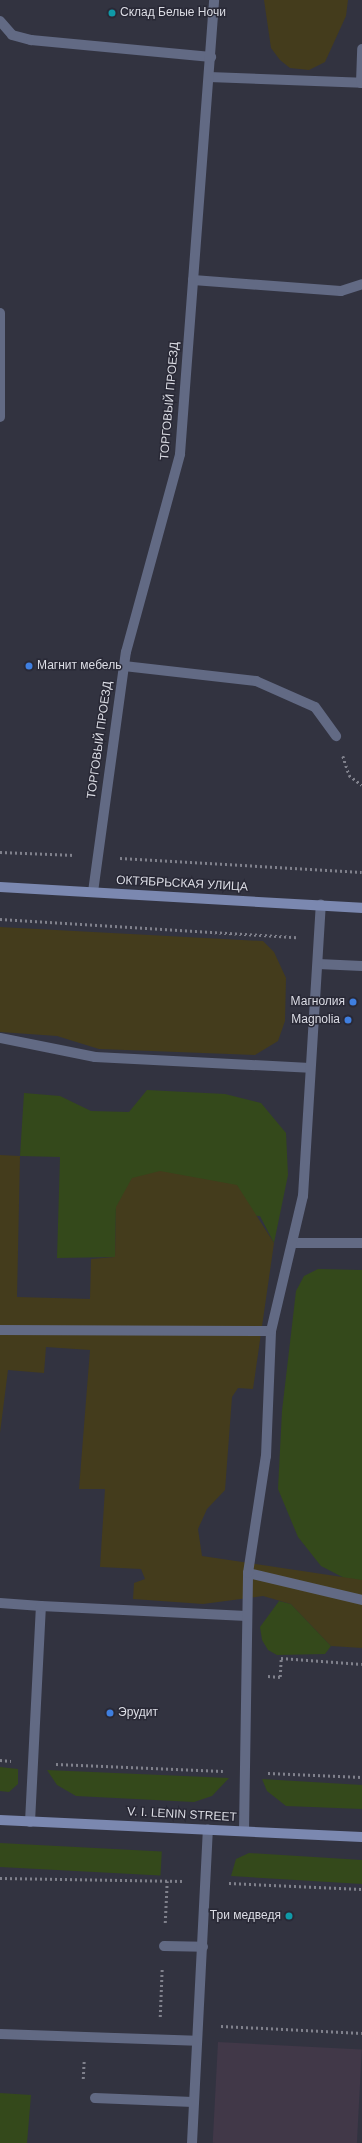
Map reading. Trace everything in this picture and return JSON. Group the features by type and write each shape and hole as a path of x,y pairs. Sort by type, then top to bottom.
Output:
{"main road":[{"name":"ОКТЯБРЬСКАЯ УЛИЦА","path":"0,887 362,908"},
{"name":"V. I. LENIN STREET","path":"0,1820 362,1837"}],"street":[{"name":"ТОРГОВЫЙ ПРОЕЗД","path":"93,892 96,856 124,666 180,454 211,58 214,0"},
{"path":"0,21 12,35 31,40 211,58"},
{"path":"209,77 361,83 362,49"},
{"path":"193,280 341,291 362,284"},
{"path":"0,314 0,417"},
{"path":"124,666 256,681 315,707 336,736"},
{"path":"244,1831 248,1573 266,1456 271,1331 303,1196 310,1068 321,939 321,905"},
{"path":"318,964 362,966"},
{"path":"0,1038 96,1057 310,1068"},
{"path":"292,1243 362,1243"},
{"path":"0,1330 271,1331"},
{"path":"248,1573 362,1600"},
{"path":"0,1602 41,1606 247,1616"},
{"path":"30,1822 41,1606"},
{"path":"192,2143 196,2041 203,1947 208,1830"},
{"path":"164,1946 203,1947"},
{"path":"0,2034 196,2041"},
{"path":"95,2098 193,2102"}],"path":[{"path":"336,736 349,775 362,784"},
{"path":"0,852 96,856 362,872"},
{"path":"0,920 321,939"},
{"path":"247,1674 280,1677 281,1658 362,1664"},
{"path":"0,1760 34,1763 362,1777"},
{"path":"197,2025 362,2033"},
{"path":"85,2037 82,2082 95,2098"}],"shaded area":[{"path":"218,2042 362,2050 357,2143 213,2143"}],"green space":[{"path":"147,1090 225,1094 261,1103 286,1133 288,1175 274,1243 260,1216 116,1207 115,1257 57,1258 60,1157 20,1156 24,1093 60,1096 91,1111 129,1112"},
{"path":"318,1269 362,1270 362,1580 350,1581 321,1566 298,1537 278,1489 282,1411 296,1291 304,1276"},
{"path":"279,1601 291,1604 331,1646 325,1654 277,1655 268,1650 262,1640 260,1627"},
{"path":"0,1767 18,1769 18,1784 9,1792 0,1791"},
{"path":"47,1770 229,1778 212,1796 194,1802 76,1796 57,1785"},
{"path":"262,1779 362,1785 362,1809 286,1806 267,1791"},
{"path":"0,1843 162,1851 161,1875 0,1867"},
{"path":"249,1853 362,1860 362,1884 231,1876 236,1859"},
{"path":"0,2093 31,2095 27,2143 0,2143"}],"sand":[{"path":"264,0 348,0 346,16 325,62 309,70 290,68 280,60 271,48"},
{"path":"0,927 263,941 274,952 286,978 285,1021 278,1041 255,1055 99,1049 57,1036 0,1032"},
{"path":"0,1155 20,1156 17,1297 90,1299 91,1259 115,1257 116,1207 132,1178 160,1171 237,1185 274,1243 253,1389 238,1388 232,1397 225,1490 207,1509 198,1529 202,1556 362,1580 362,1648 331,1646 291,1604 263,1596 203,1604 133,1599 134,1583 145,1579 141,1569 100,1567 105,1489 79,1489 90,1350 46,1347 44,1373 8,1370 0,1433"}],"place":[{"name":"Склад Белые Ночи","path":"112,13"},
{"name":"Магнит мебель","path":"29,666"},
{"name":"Магнолия","path":"353,1002"},
{"name":"Magnolia","path":"348,1020"},
{"name":"Эрудит","path":"110,1713"},
{"name":"Три медведя","path":"289,1916"}]}
